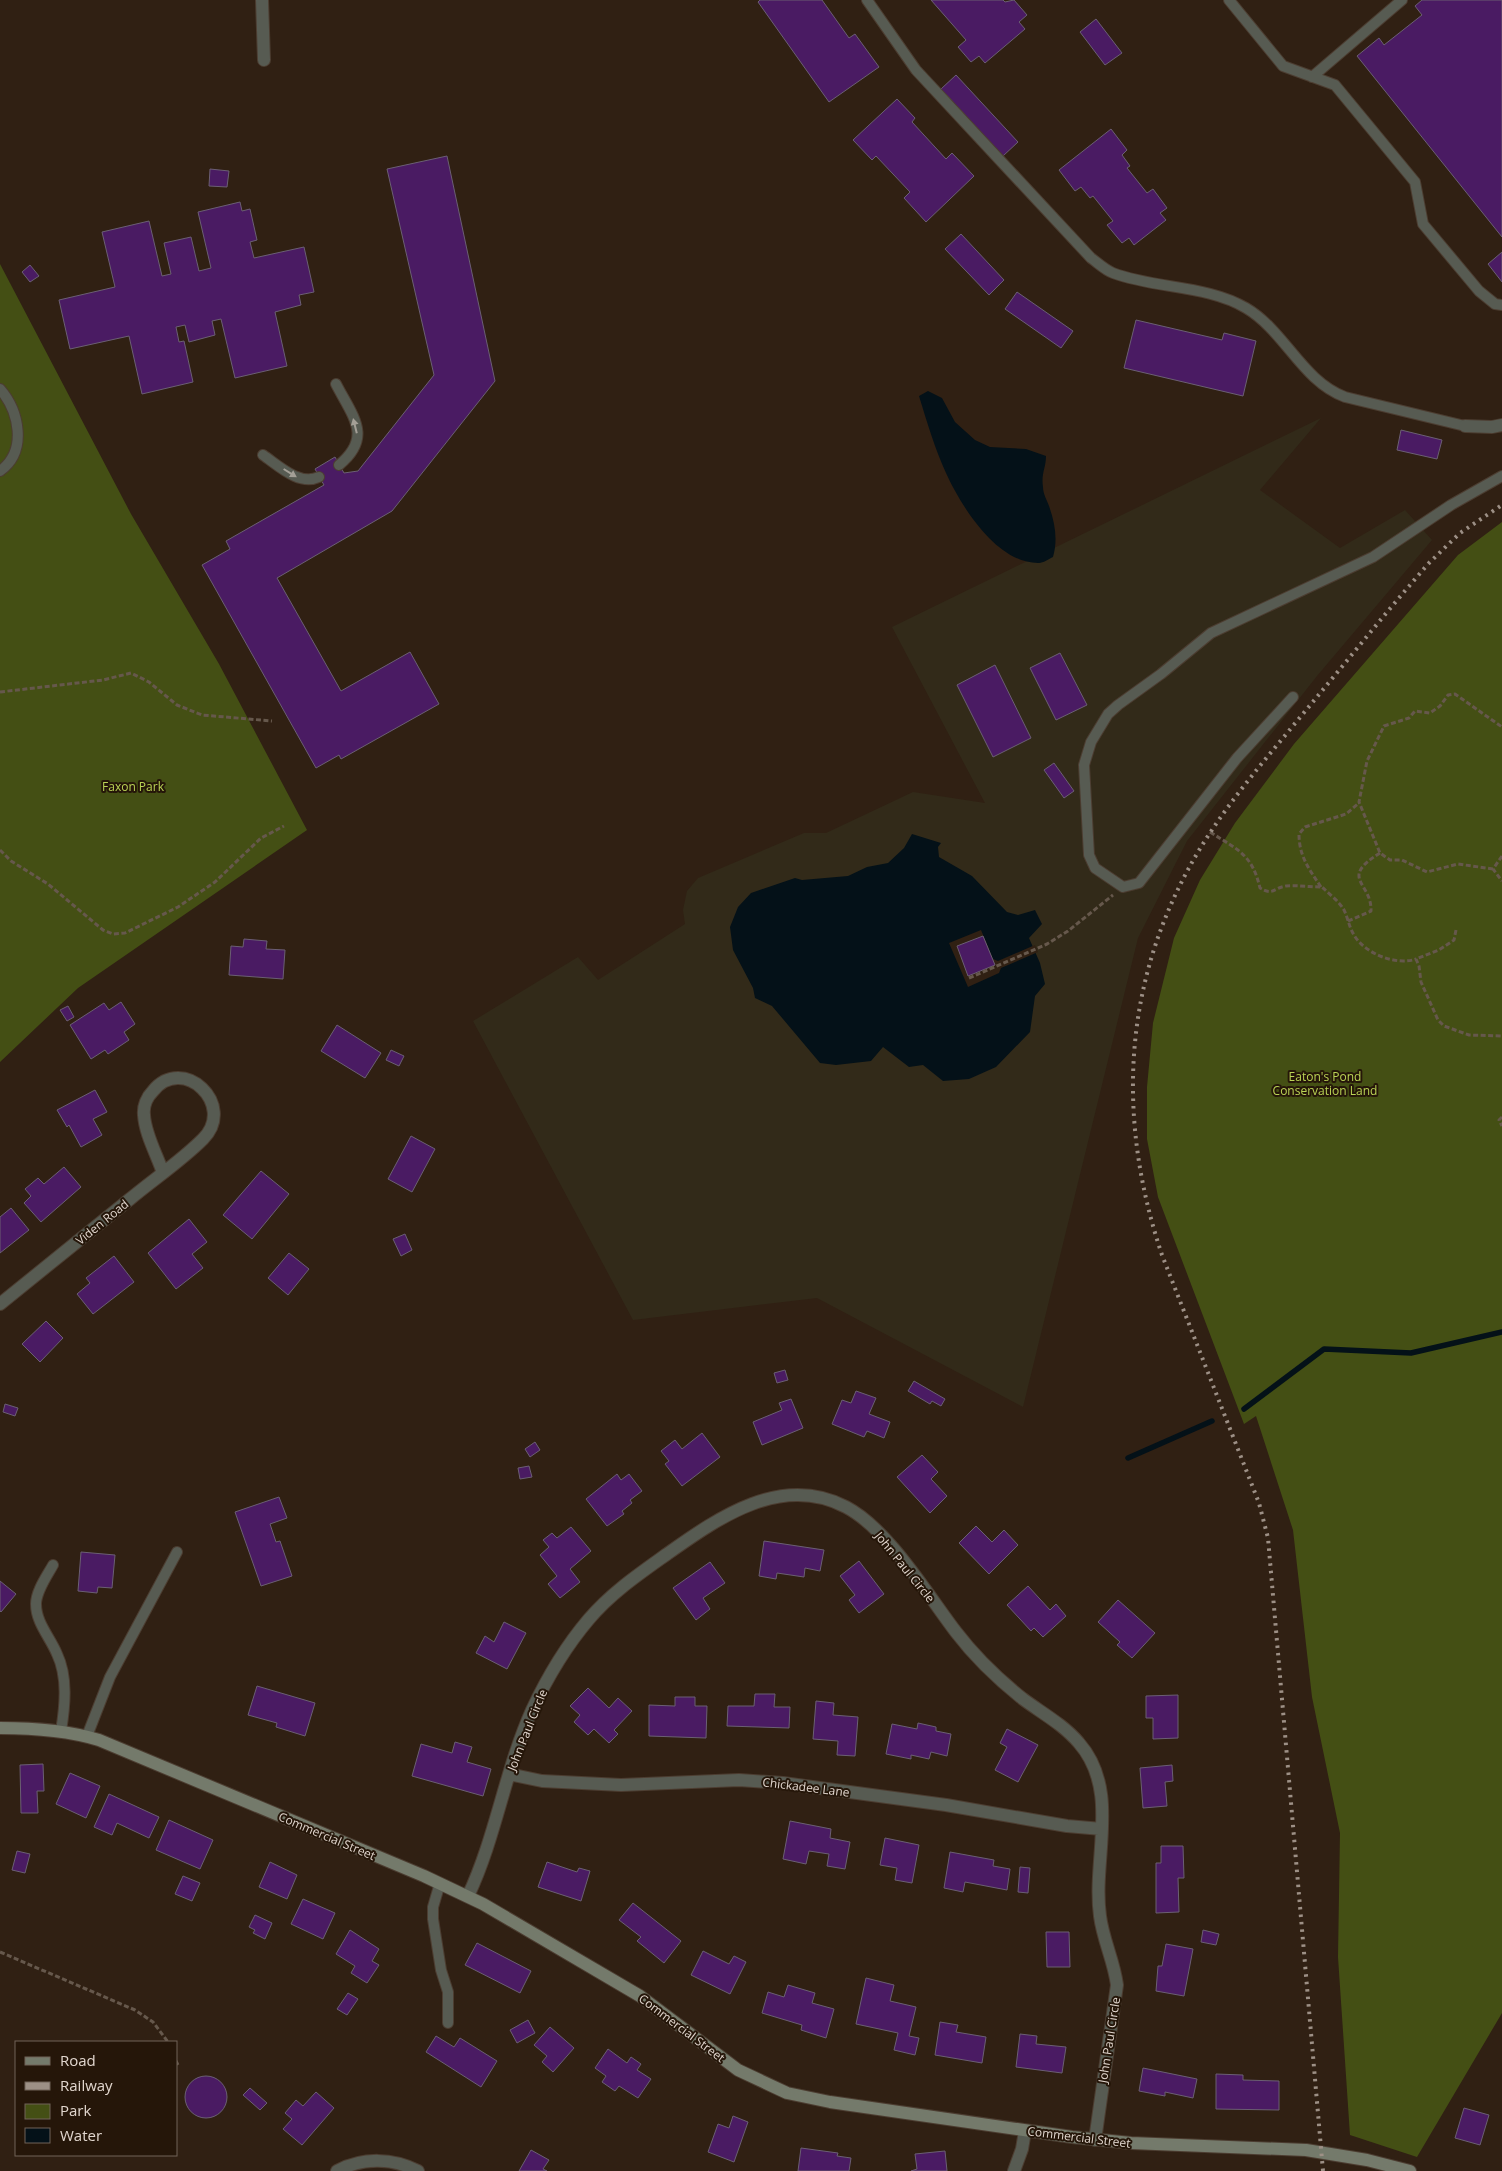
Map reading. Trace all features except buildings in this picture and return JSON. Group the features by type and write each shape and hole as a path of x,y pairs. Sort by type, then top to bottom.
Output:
{"main road":[{"name":"Commercial Street","path":"0,1728 61,1731 87,1736 111,1744 468,1896 531,1930 627,1987 726,2061 774,2088 823,2101 1025,2131 1096,2140 1306,2150 1367,2160 1410,2171"}],"street":[{"path":"262,0 264,60"},
{"path":"1465,426 1492,427 1502,424"},
{"name":"Viden Road","path":"0,1304 163,1173 203,1138 211,1128 214,1116 213,1106 208,1093 195,1082 180,1078 169,1080 159,1085 146,1101 144,1116 163,1173"},
{"name":"John Paul Circle","path":"468,1896 481,1864 509,1774 531,1712 551,1674 587,1621 604,1602 627,1582 722,1517 760,1500 784,1496 807,1496 838,1504 865,1521 891,1547 965,1643 983,1663 1003,1682 1078,1741 1093,1762 1099,1779 1102,1829 1100,1917 1114,1964 1117,1985 1096,2140"},
{"name":"Chickadee Lane","path":"509,1774 542,1781 621,1785 739,1780 783,1783 954,1806 1067,1826 1102,1829"},
{"path":"1014,2171 1025,2131"},
{"path":"337,2171 361,2163 382,2161 402,2164 418,2171"}],"lane":[{"path":"867,0 916,70 1091,258 1112,272 1230,299 1248,309 1266,323 1329,391 1345,397 1465,426"},
{"path":"1229,0 1284,66 1335,86 1415,182 1423,224 1479,291 1495,304 1502,305"},
{"path":"1312,77 1402,0"},
{"path":"336,384 353,418 358,442 353,453 339,465"},
{"path":"0,389 15,410 18,429 16,450 5,468 0,471"},
{"path":"262,456 296,477 305,480 319,477"},
{"path":"1293,697 1237,758 1139,884 1123,886 1096,868 1089,855 1084,765 1091,742 1108,714 1211,633 1373,557 1451,505 1502,476"},
{"path":"87,1736 110,1676 177,1552"},
{"path":"54,1565 37,1596 36,1604 42,1628 58,1655 62,1670 64,1700 61,1731"},
{"path":"440,1883 433,1907 433,1919 440,1970 448,1992 448,2023"}],"path":[{"path":"0,692 102,680 131,673 149,682 177,705 202,715 272,721"},
{"path":"1502,727 1454,694 1448,695 1440,706 1430,713 1415,711 1409,718 1384,726 1367,761 1360,802 1380,853 1390,860 1402,860 1427,872 1458,864 1493,869 1502,881"},
{"path":"1360,802 1346,814 1306,827 1298,834 1299,849 1303,860 1322,887 1343,908 1355,937 1367,948 1390,960 1410,962 1454,940 1456,930"},
{"path":"0,850 11,861 48,884 103,930 112,934 125,934 178,907 215,882 261,838 284,826"},
{"path":"1210,832 1244,853 1252,862 1260,888 1267,892 1275,892 1284,886 1322,887"},
{"path":"1348,922 1371,911 1371,905 1358,877 1368,860 1380,853"},
{"path":"1493,869 1502,856"},
{"path":"969,978 1047,944 1068,931 1123,886"},
{"path":"1416,960 1420,966 1421,982 1438,1020 1444,1026 1469,1035 1502,1036"},
{"path":"1502,1117 1499,1120 1502,1126"},
{"path":"0,1952 135,2010 157,2026 167,2041"}],"shaded area":[{"path":"1321,418 1260,490 1340,548 1405,510 1432,540 1317,676 1187,841 1138,938 1023,1407 817,1298 633,1320 473,1021 578,957 598,980 685,924 683,910 687,891 698,878 804,833 826,833 913,792 985,803 892,627"}],"green space":[{"name":"Faxon Park","path":"0,264 131,514 219,664 307,830 78,988 0,1062"},
{"name":"Eaton's Pond Conservation Land","path":"1502,522 1502,2013 1417,2157 1350,2135 1338,1957 1340,1833 1312,1697 1293,1530 1256,1416 1244,1424 1158,1197 1147,1139 1147,1087 1153,1023 1174,938 1200,880 1235,823 1294,744 1458,555"}],"water":[{"path":"928,391 942,398 955,422 975,440 990,447 1026,449 1046,456 1043,482 1055,532 1053,557 1039,563 1024,561 1009,554 995,544 982,531 961,501 938,454 919,396"},
{"path":"912,834 941,843 938,847 939,857 972,876 1007,912 1018,915 1035,910 1042,924 1029,938 1040,963 1045,984 1035,996 1030,1032 996,1067 969,1079 943,1081 923,1065 909,1067 883,1047 871,1061 836,1065 820,1063 772,1006 755,998 753,988 733,950 730,927 738,907 751,893 795,878 802,880 848,876 867,867 888,863 904,848"}],"pier":[{"path":"981,930 993,959 998,961 1035,945 1038,952 1001,968 999,973 968,987 949,943"}],"waterway":[{"path":"1244,1409 1324,1349 1411,1353 1502,1332"},
{"path":"1128,1458 1212,1421"}],"railway":[{"path":"1323,2171 1268,1538 1259,1503 1162,1255 1147,1203 1137,1150 1133,1098 1135,1046 1142,995 1155,945 1175,896 1201,847 1213,829 1265,760 1429,563 1460,533 1502,505"}]}
